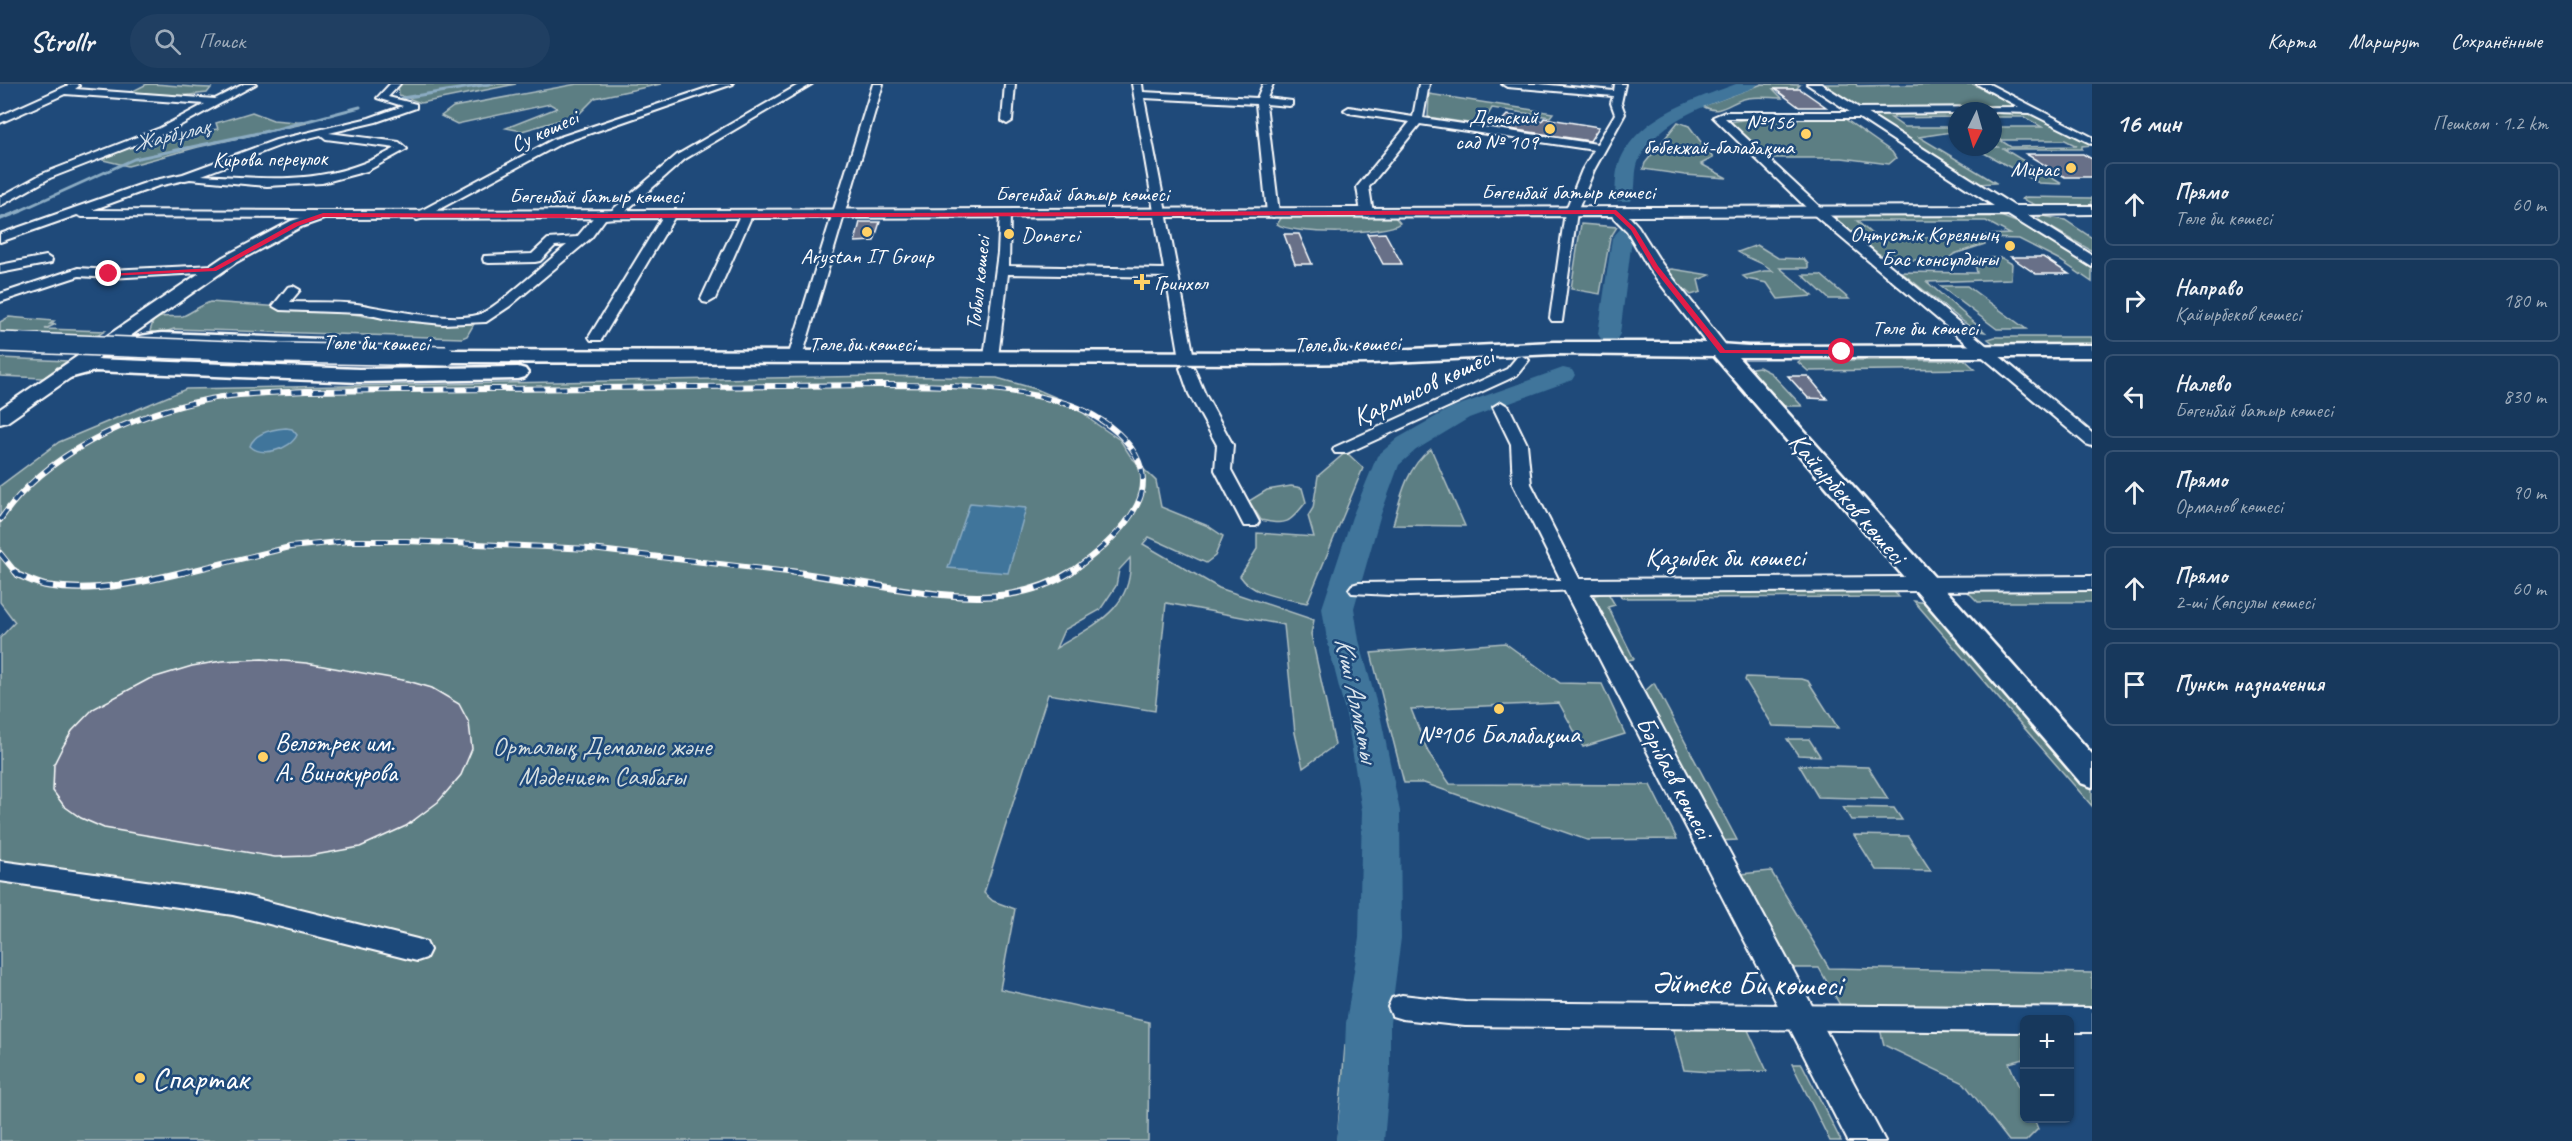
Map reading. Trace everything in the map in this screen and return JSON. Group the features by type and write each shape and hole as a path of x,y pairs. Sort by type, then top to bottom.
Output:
{"main road":[{"path":"117,367 114,360 124,349 138,343 162,339 345,346 490,347 621,362"},
{"name":"Төле би көшесі","path":"0,342 441,361"},
{"name":"Төле би көшесі","path":"0,352 269,364 441,361 1187,363 1554,348 1690,348 1722,352 2092,351"},
{"name":"Төле би көшесі","path":"621,362 795,357 991,357 1376,367 1522,360 1698,358 1722,352"},
{"name":"Қайырбеков көшесі","path":"1722,352 2092,775"},
{"path":"65,373 94,365 308,374 453,375 621,362"}],"street":[{"path":"0,120 79,84"},
{"path":"0,202 46,176 164,130 251,84"},
{"path":"0,238 155,183 186,177 280,142 372,120 413,106 382,98 395,84"},
{"name":"Су көшесі","path":"417,216 558,141 728,84"},
{"path":"293,290 280,306 362,309 383,315 443,320 474,320 488,316 587,235 605,216 615,214 681,157 807,84"},
{"path":"795,357 878,84"},
{"path":"1007,121 1010,84"},
{"path":"1268,84 1261,100 1273,213"},
{"path":"1367,213 1364,187 1418,119 1424,84"},
{"path":"1507,84 1619,89 1616,103 1620,114 1600,148 1571,212 1557,318"},
{"path":"1813,84 2092,262"},
{"path":"1982,84 2092,141"},
{"path":"1251,522 1223,470 1225,445 1197,394 1187,363 1138,89 1289,103"},
{"path":"64,91 214,102"},
{"path":"1349,110 1600,148"},
{"path":"2032,110 1720,116 1719,119 1817,211 2092,441"},
{"name":"Кирова переулок","path":"186,177 300,181 337,177 388,157 402,148 315,135"},
{"name":"Бөгенбай батыр көшесі","path":"72,213 746,216 2092,210"},
{"name":"Қайырбеков көшесі","path":"1616,212 1633,229 1655,266 1722,352"},
{"name":"Тобыл көшесі","path":"991,357 1004,253 1004,214"},
{"path":"0,418 214,269 296,224 323,215"},
{"path":"596,338 669,216"},
{"path":"708,299 746,216"},
{"path":"489,259 535,258 552,242 579,241"},
{"path":"0,269 46,260"},
{"path":"0,298 78,272 137,274 214,269"},
{"path":"1001,270 1171,273"},
{"name":"Қармысов көшесі","path":"1341,450 1502,377 1512,372 1522,360"},
{"name":"Бәрібаев көшесі","path":"1501,407 1519,444 1522,484 1867,1141"},
{"name":"Қазыбек би көшесі","path":"1359,589 1410,590 1519,585 2092,583"},
{"path":"0,871 233,904 417,950"},
{"name":"Әйтеке Би көшесі","path":"1402,1007 1465,1014 2092,1020"}],"green space":[{"path":"147,84 211,88 207,93 180,96 131,92"},
{"path":"398,84 516,84 421,103 399,95"},
{"path":"577,84 661,84 595,98 578,115 522,131 506,128 557,108 550,104 457,124 441,116 453,107"},
{"path":"1762,84 1800,85 1796,89 1773,89 1782,98 1742,99 1715,110 1703,106"},
{"path":"1823,84 1856,84 1857,86 1973,84 2092,145 2082,146 2082,149 2004,149 2062,184 2039,183 1990,156 2002,156 2002,141 2011,147 2077,146 2065,140 2002,140 2002,127 2042,127 2024,117 2002,117 2002,102 1948,102 1948,117 1891,118 1904,127 1948,127 1948,132 1919,137 1996,183 1977,184"},
{"path":"1429,94 1553,113 1550,117 1492,108 1482,125 1428,117"},
{"path":"252,112 273,120 307,123 198,147 128,166 103,160 106,154 169,136 218,129 216,123"},
{"name":"№156 бөбекжай-балабақша","path":"1754,118 1845,119 1892,152 1896,158 1889,164 1842,158 1770,158 1730,122"},
{"path":"1678,122 1689,126 1713,158 1701,164 1727,178 1643,169 1645,163"},
{"path":"2026,197 2092,198 2092,206 2038,206 2022,199"},
{"path":"1293,214 1394,216 1400,223 1377,230 1339,232 1300,230 1277,224 1282,217"},
{"path":"1835,214 1998,215 2031,228 2092,267 2092,282 2058,259 2019,239 1983,238 1985,244 1954,254 1947,260 1897,260 1876,253 1862,238 1836,220","holes":["1857,221 1986,221 2010,234 1936,237 1874,236"]},
{"path":"2043,216 2065,220 2092,238 2092,251 2036,219"},
{"path":"1581,224 1617,227 1610,238 1600,294 1571,289"},
{"path":"1757,245 1778,258 1804,259 1808,268 1780,268 1813,296 1778,299 1767,283 1743,276 1773,271 1738,252"},
{"path":"1969,257 2002,258 2012,264 2011,279 1927,282 1985,332 1974,330 1901,272 1977,273 1975,263"},
{"path":"1672,269 1710,275 1698,280 1701,292 1691,295 1663,270"},
{"path":"1803,275 1821,275 1849,299 1829,299"},
{"path":"1940,286 1967,286 2026,329 1997,329"},
{"path":"210,302 474,324 467,336 462,338 174,329 158,334 150,331 154,319 183,316"},
{"path":"9,317 54,321 50,324 56,324 45,329 105,331 94,338 0,334 0,322"},
{"path":"1995,337 2092,337 2092,345 1997,346 1988,339"},
{"path":"0,358 67,361 43,378 0,376"},
{"path":"1801,360 1965,360 1975,369 1808,371 1798,362"},
{"path":"1759,367 1771,373 1802,406 1781,406 1751,371 1752,368"},
{"name":"Орталық Демалыс және Мәдениет Саябағы","path":"880,376 997,378 1036,389 1078,407 1092,421 1120,440 1131,457 1156,481 1161,507 1208,526 1223,536 1215,556 1206,563 1149,537 1143,544 1219,588 1314,620 1311,634 1335,745 1303,768 1295,733 1284,625 1166,603 1155,711 1048,694 984,893 993,901 1015,909 1000,989 1149,1022 1148,1141 0,1141 0,638 15,622 0,602 0,486 59,442 186,389","holes":["1130,558 1130,576 1118,603 1109,614 1056,648 1064,630 1100,610 1116,586 1119,570"]},
{"path":"1431,449 1465,526 1393,525 1410,473"},
{"path":"1346,452 1363,468 1307,603 1270,595 1246,583 1240,576 1257,549 1257,533 1314,537 1308,516 1313,508 1318,476"},
{"path":"1291,486 1302,488 1306,502 1296,515 1287,521 1276,523 1261,520 1249,501 1267,490"},
{"path":"1889,587 1899,597 1622,598 1616,588"},
{"path":"2092,589 2092,602 1978,602 1966,590"},
{"path":"1608,593 1615,605 1608,607 1634,659 1628,660 1594,598 1595,595"},
{"path":"1914,601 1932,604 2092,787 2092,806"},
{"path":"1505,643 1560,683 1602,684 1625,734 1583,747 1559,703 1411,709 1428,752 1450,784 1650,785 1677,839 1587,840 1424,783 1404,783 1371,653"},
{"path":"1746,677 1808,681 1838,728 1773,726 1745,680"},
{"path":"1654,683 1737,840 1718,841 1642,694"},
{"path":"1787,739 1809,739 1820,756 1798,755"},
{"path":"1799,765 1868,767 1888,799 1818,797"},
{"path":"1843,807 1894,808 1902,820 1851,820"},
{"path":"1854,835 1908,836 1931,871 1876,870"},
{"path":"1771,871 1829,968 2092,973 2092,1014 1844,1012 1819,968 1791,968 1741,874"},
{"path":"1879,1025 2019,1028 2020,1060 2009,1063 2020,1089 2020,1123 2036,1123 2038,1129 2026,1141 2009,1141 1964,1083 1884,1045"},
{"path":"1672,1026 1748,1030 1767,1071 1684,1070"},
{"path":"1345,1046 1387,1056 1381,1141 1337,1141"},
{"path":"1792,1064 1802,1064 1841,1141 1830,1141"}],"water":[{"path":"286,428 292,429 297,435 283,448 262,451 250,446 260,434"},
{"path":"970,503 1026,508 1008,573 948,568"}],"building":[{"path":"1775,89 1800,89 1826,107 1799,107"},
{"name":"Детский сад № 109","path":"1507,115 1542,121 1544,118 1599,127 1590,141 1496,127"},
{"name":"Мирас","path":"2026,154 2083,154 2092,159 2092,177 2065,177"},
{"name":"Arystan IT Group","path":"860,222 880,222 874,241 855,242"},
{"path":"1385,233 1402,264 1383,264 1367,234"},
{"path":"1284,234 1299,234 1312,264 1295,264"},
{"path":"2011,257 2043,257 2069,274 2036,274"},
{"path":"1788,376 1808,376 1827,399 1808,398"},
{"name":"Велотрек им. А. Винокурова","path":"262,659 306,663 408,681 432,688 459,704 469,723 472,749 461,775 438,802 406,826 360,847 309,856 275,857 104,828 81,818 64,806 53,791 54,764 72,731 93,709 149,679 192,666 222,661"}],"waterway":[{"name":"Жарбұлақ","path":"402,98 490,84"},
{"name":"Кіші Алматы","path":"1624,197 1626,172 1631,158 1641,143 1662,122 1675,113 1750,84"},
{"name":"Жарбұлақ","path":"17,212 134,159 277,129 360,107"},
{"name":"Жарбұлақ","path":"0,219 21,211"},
{"name":"Кіші Алматы","path":"1609,334 1622,238 1629,231"},
{"name":"Кіші Алматы","path":"1360,1141 1367,1073 1368,1023 1380,938 1381,811 1364,719 1343,640 1338,608 1366,517 1387,462 1407,444 1460,413 1563,375"}],"railway":[{"path":"0,520 19,496 41,475 66,456 93,440 150,415 222,397 306,391 948,386 1016,392 1061,402 1094,416 1110,427 1124,439 1135,454 1142,470 1143,487 1137,505 1116,534 1070,573"},
{"path":"182,573 290,547 348,541 406,541 591,549 797,573"},
{"path":"0,553 16,573"},
{"path":"15,571 18,575 37,583 66,588 101,587 188,571"},
{"path":"787,571 961,596 1007,595 1051,582 1072,571"}],"place":[{"name":"Детский сад № 109","path":"1550,129"},
{"name":"№156 бөбекжай-балабақша","path":"1806,134"},
{"name":"Мирас","path":"2071,168"},
{"name":"Arystan IT Group","path":"867,232"},
{"name":"Donerci","path":"1009,234"},
{"name":"Оңтүстік Кореяның Бас консулдығы","path":"2010,246"},
{"name":"Гринхол","path":"1142,282"},
{"name":"№106 Балабақша","path":"1499,709"},
{"name":"Велотрек им. А. Винокурова","path":"263,757"},
{"name":"Спартак","path":"140,1078"}],"route":[{"path":"109,274 214,269 296,224 323,215 1616,212 1627,221 1655,266 1722,352 1842,352"}]}
